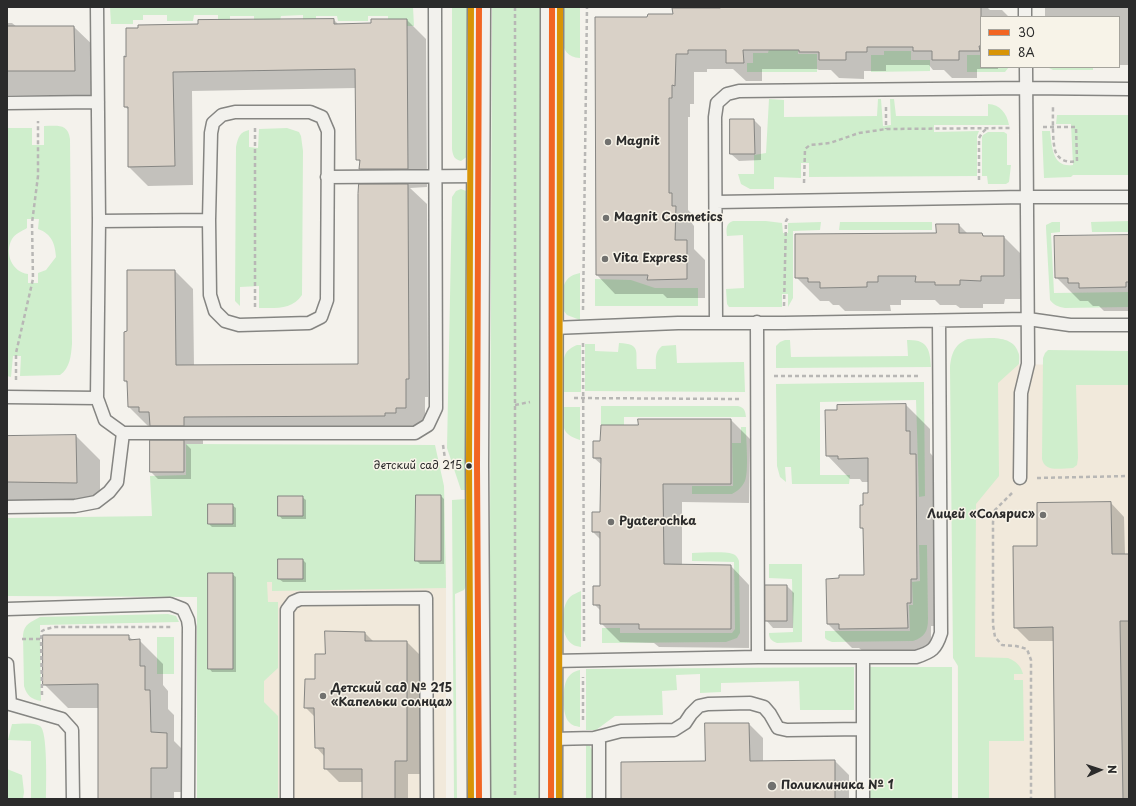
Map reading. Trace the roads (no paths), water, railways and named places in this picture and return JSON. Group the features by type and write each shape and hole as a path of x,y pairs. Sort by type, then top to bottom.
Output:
{"street":[{"path":"479,7 477,495 479,799"},
{"path":"551,799 553,328 552,7"}],"lane":[{"path":"97,7 99,222 97,398 105,420 123,432 414,433 428,425 436,408 435,7"},
{"path":"1020,478 1021,393 1028,364 1026,68"},
{"path":"716,322 715,117 717,103 727,94 739,91 1026,88 1129,89"},
{"path":"7,103 98,102"},
{"path":"235,112 310,112 322,117 328,131 327,177 327,300 321,317 309,323 239,325 225,321 215,311 210,295 209,220 211,133 213,123 222,115 235,112"},
{"path":"327,177 435,175 478,176"},
{"path":"716,202 1026,197 1129,197"},
{"path":"99,222 209,220"},
{"path":"553,328 716,322 784,323 1028,319 1070,325 1129,326"},
{"path":"552,661 758,657 916,657 926,654 937,645 941,633 939,321"},
{"path":"757,322 758,657"},
{"path":"11,397 97,398"},
{"path":"7,507 75,506 96,502 109,492 117,482 123,432"},
{"path":"287,799 288,610 293,602 300,599 426,598 427,799"},
{"path":"7,609 170,604 183,609 188,620 189,627 188,799"},
{"path":"863,657 863,799"},
{"path":"7,664 10,704 62,719 72,730 73,799"},
{"path":"552,739 586,739 621,731 674,730 685,723 699,706 708,704 750,703 764,707 778,728 787,730 862,729"},
{"path":"599,737 599,799"}],"place":[{"name":"Magnit","path":"608,142"},
{"name":"Magnit Cosmetics","path":"606,218"},
{"name":"Vita Express","path":"605,259"},
{"name":"детский сад 215","path":"469,466"},
{"name":"Лицей «Солярис»","path":"1043,515"},
{"name":"Pyaterochka","path":"611,522"},
{"name":"Детский сад № 215 «Капельки солнца»","path":"323,696"},
{"name":"Поликлиника № 1","path":"772,786"}]}
